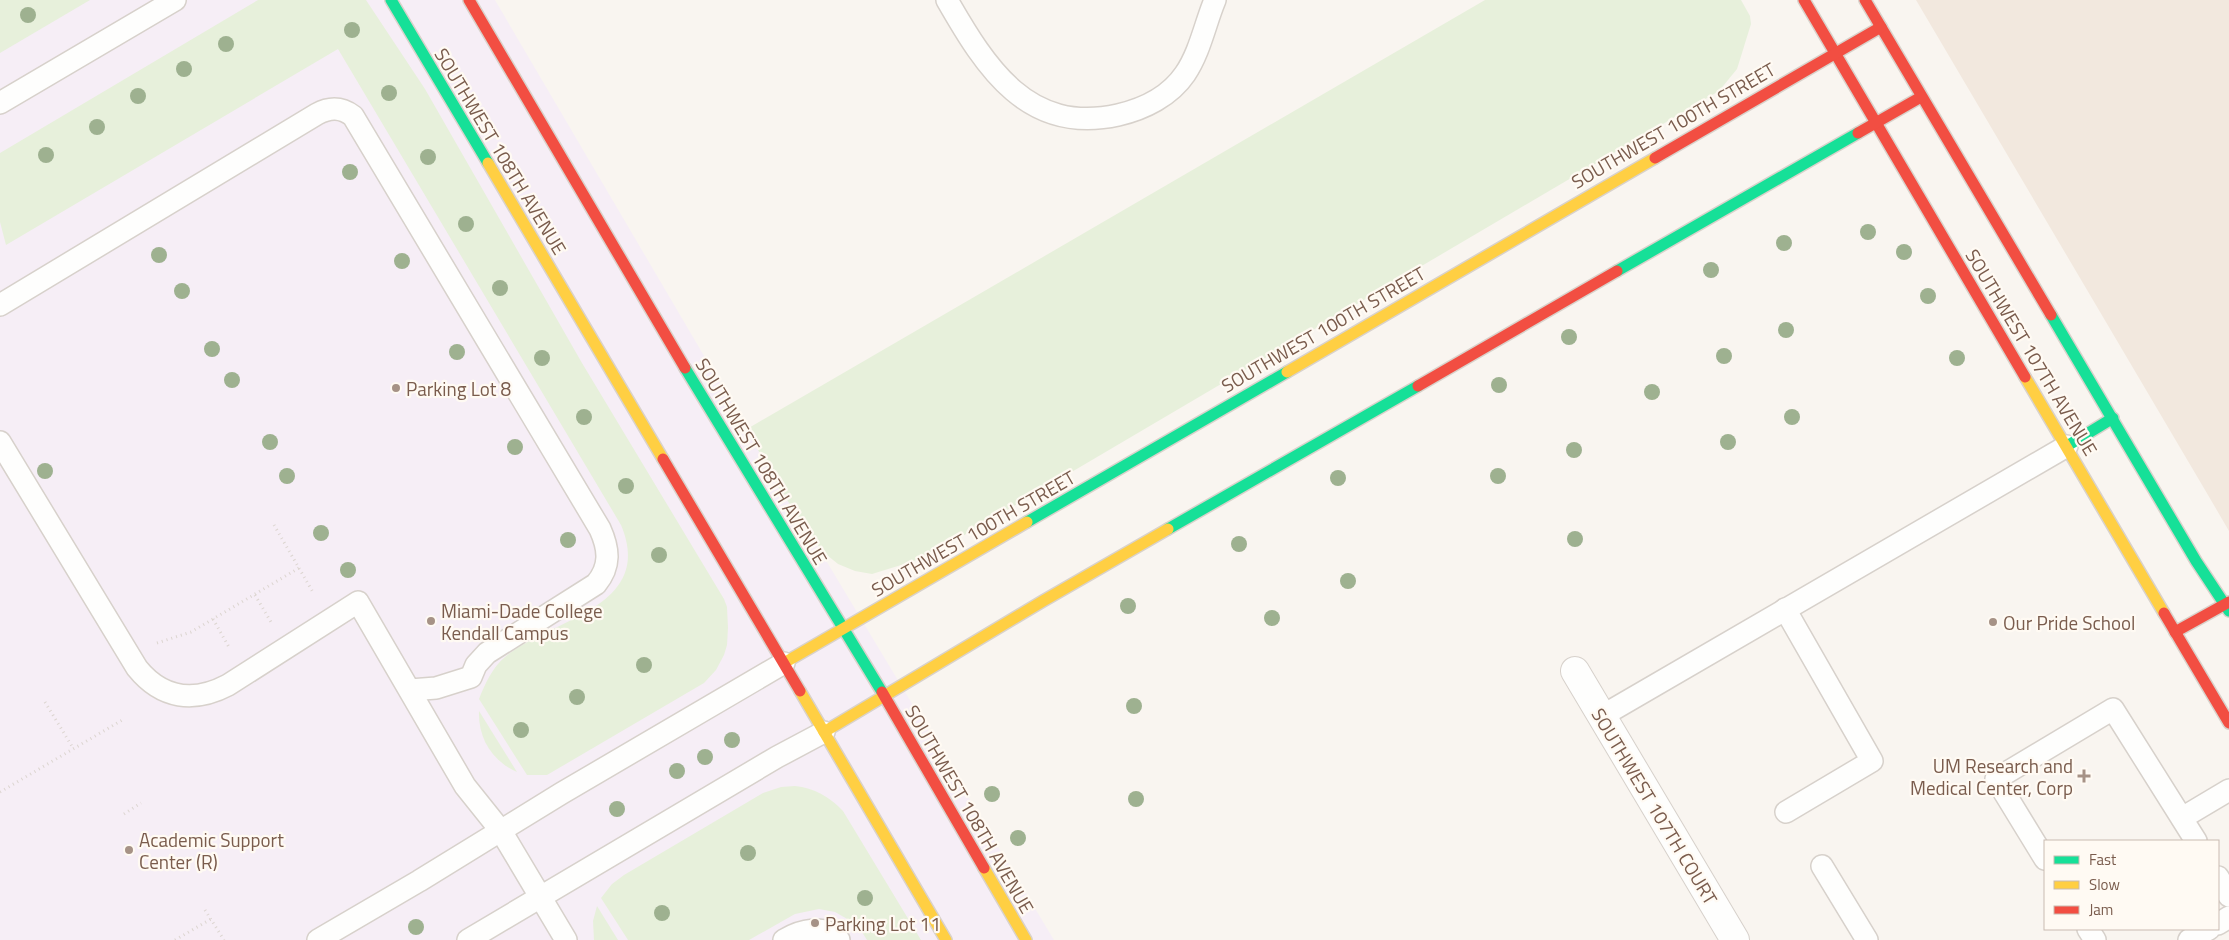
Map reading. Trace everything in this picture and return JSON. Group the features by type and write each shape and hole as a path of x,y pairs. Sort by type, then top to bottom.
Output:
{"street":[{"name":"SOUTHWEST 108TH AVENUE","path":"391,0 946,940"},
{"name":"SOUTHWEST 108TH AVENUE","path":"469,0 693,381 885,697 1026,940"},
{"name":"SOUTHWEST 107TH AVENUE","path":"1804,0 2229,723"},
{"name":"SOUTHWEST 107TH AVENUE","path":"1865,0 2196,561 2228,606"},
{"name":"SOUTHWEST 100TH STREET","path":"784,664 1881,27"},
{"path":"824,732 1043,601 1921,96"},
{"path":"2067,446 2113,418"},
{"path":"2175,632 2228,606"},
{"name":"SOUTHWEST 107TH COURT","path":"1575,671 1735,940"}],"lane":[{"path":"0,103 175,0"},
{"path":"947,0 980,52 1001,80 1016,94 1033,106 1048,112 1064,116 1093,118 1115,116 1138,110 1159,98 1177,83 1184,75 1199,46 1204,25 1215,0"},
{"path":"0,305 325,110 335,108 353,116 600,529 607,546 606,567 596,584 487,653 476,666 471,677 436,688 410,690"},
{"path":"0,442 128,655 137,668 152,683 174,694 192,696 209,694 358,602 465,786 501,831 566,940"},
{"path":"1602,716 2067,446"},
{"path":"1785,609 1872,761 1786,812"},
{"path":"318,940 570,788 784,664"},
{"path":"2044,857 1996,779 2113,709 2195,840"},
{"path":"468,940 824,732"},
{"path":"2182,818 2229,790"},
{"path":"1822,866 1867,940"},
{"path":"2219,879 2229,896"},
{"path":"784,940 801,932 817,929 831,933 839,940"},
{"path":"2188,940 2207,930"}],"path":[{"path":"274,524 318,602"},
{"path":"150,645 191,632 299,568"},
{"path":"255,595 274,628"},
{"path":"213,619 232,652"},
{"path":"45,702 73,748"},
{"path":"0,786 2,791 124,719"},
{"path":"124,814 141,803"},
{"path":"206,910 224,940"},
{"path":"175,940 211,919"}],"shaded area":[{"name":"Miami-Dade College Kendall Campus","path":"0,0 495,0 747,429 1054,940 0,940"},
{"path":"1916,0 2229,0 2229,531 2208,495"}],"green space":[{"path":"0,0 90,0 0,53"},
{"path":"258,0 366,0 425,89 582,363 724,599 727,607 727,645 724,655 716,670 704,683 547,775 527,775 479,699 486,682 500,661 505,657 524,644 593,608 612,593 624,575 628,553 621,525 338,49 6,245 0,222 0,153"},
{"path":"1485,0 1741,0 1750,16 1751,24 1737,69 1719,91 961,537 914,561 872,574 855,571 838,564 822,551 776,484 747,429"},
{"path":"479,711 517,772 500,762 488,748 481,730"},
{"path":"795,786 821,794 833,801 843,811 921,940 867,940 862,932 849,920 835,912 819,909 795,914 749,940 628,940 601,898 612,884 624,875 763,793 781,787"},
{"path":"597,906 618,940 594,940 593,921"}],"traffic: fast":[{"path":"391,0 488,163"},
{"path":"1617,271 1858,133"},
{"path":"2051,315 2196,561 2229,611"},
{"path":"685,368 882,692"},
{"path":"1027,522 1287,372"},
{"path":"1168,529 1418,386"},
{"path":"2067,446 2113,418"}],"traffic: slow":[{"path":"1287,372 1655,158"},
{"path":"488,163 663,459"},
{"path":"2025,377 2164,613"},
{"path":"784,663 1027,522"},
{"path":"824,732 1043,601 1168,529"},
{"path":"800,691 946,940"},
{"path":"984,868 1026,940"}],"traffic: jam":[{"path":"469,0 685,368"},
{"path":"1804,0 2025,377"},
{"path":"1865,0 2051,315"},
{"path":"1655,158 1881,27"},
{"path":"1858,133 1921,97"},
{"path":"1418,386 1617,271"},
{"path":"663,459 800,691"},
{"path":"2175,632 2229,602"},
{"path":"2164,613 2229,723"},
{"path":"882,692 984,868"}],"place":[{"name":"Parking Lot 8","path":"396,388"},
{"name":"Miami-Dade College Kendall Campus","path":"431,621"},
{"name":"Our Pride School","path":"1993,622"},
{"name":"UM Research and Medical Center, Corp","path":"2084,776"},
{"name":"Academic Support Center (R)","path":"129,850"},
{"name":"Parking Lot 11","path":"815,923"}]}
